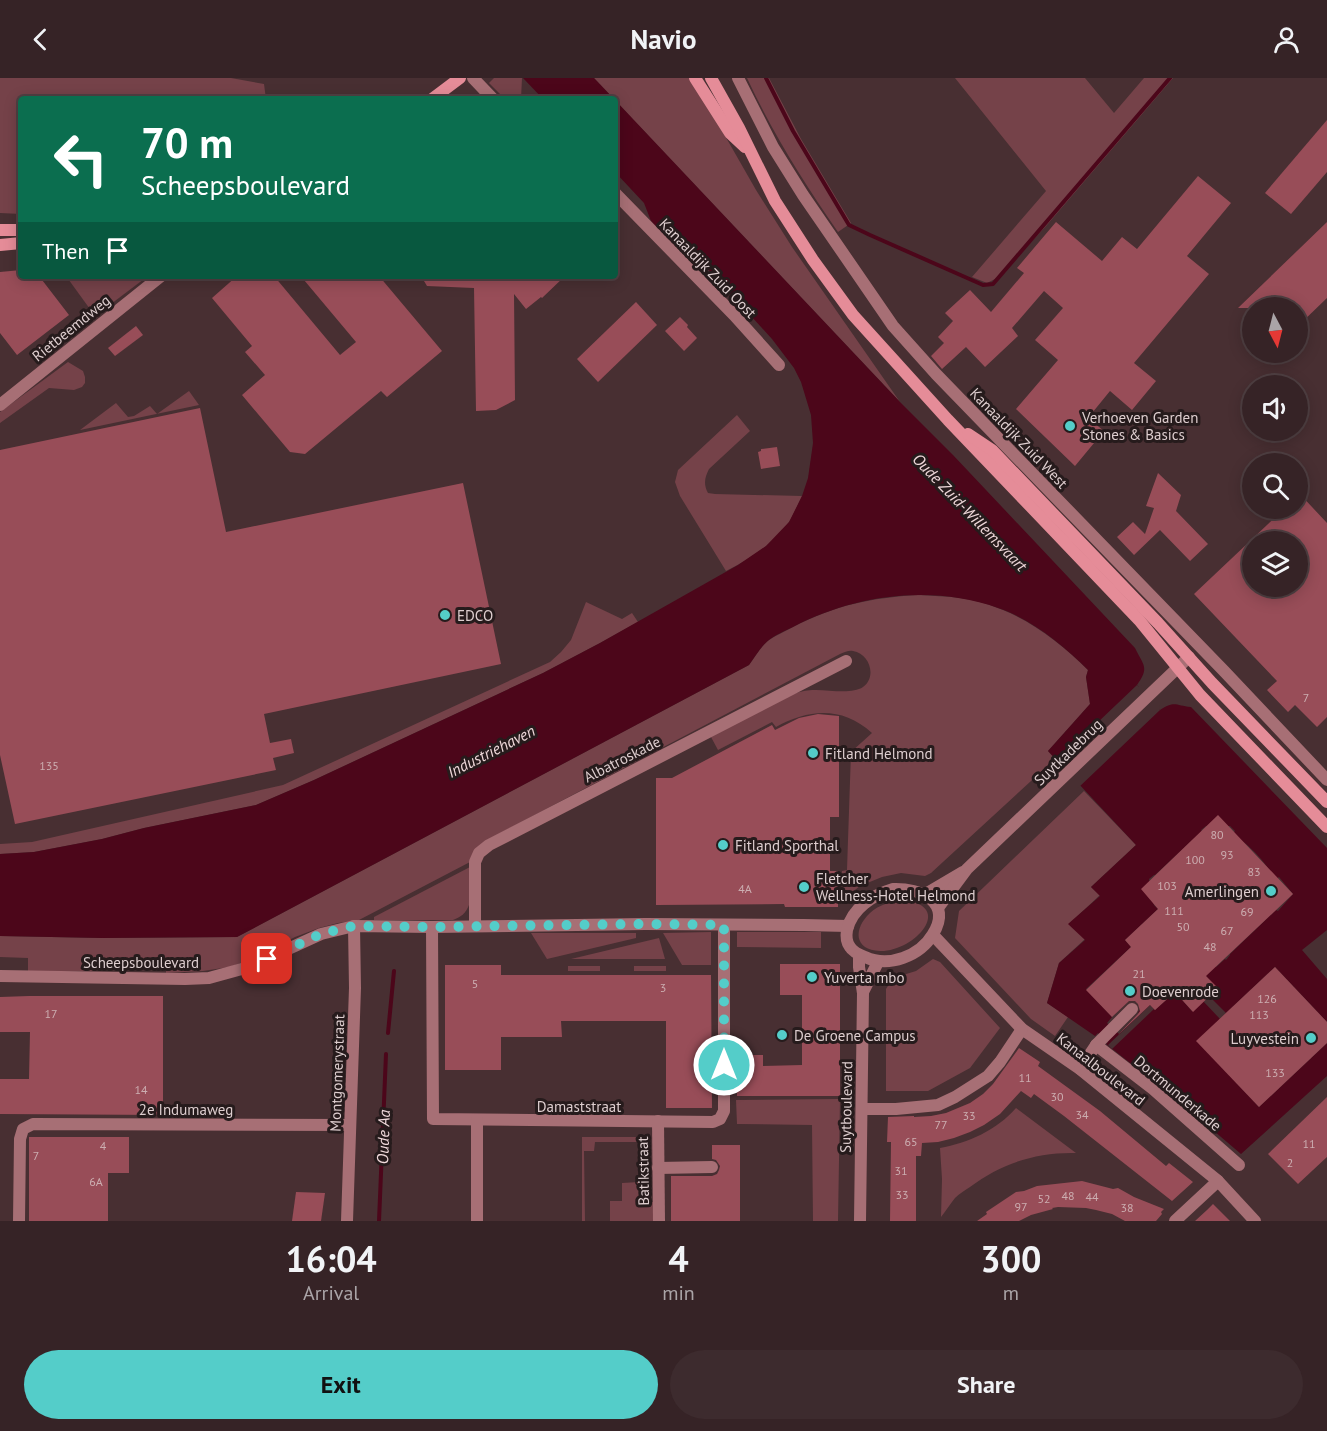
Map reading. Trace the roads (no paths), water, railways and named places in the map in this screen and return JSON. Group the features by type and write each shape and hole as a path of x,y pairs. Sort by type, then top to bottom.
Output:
{"main road":[{"path":"436,96 459,78"},
{"name":"Kanaaldijk Zuid West","path":"695,78 730,133 750,152"},
{"name":"Kanaaldijk Zuid West","path":"711,78 775,201 813,260 847,306 948,420 1139,621 1208,703 1327,827"},
{"path":"0,230 18,230"},
{"path":"0,245 18,243"},
{"name":"Kanaaldijk Zuid West","path":"948,420 992,450 1327,802"}],"street":[{"path":"473,78 489,96"},
{"name":"Kanaaldijk Zuid West","path":"738,78 773,147 893,326 936,374 1327,780"},
{"name":"Kanaaldijk Zuid Oost","path":"618,196 734,315 779,365"},
{"name":"Rietbeemdweg","path":"0,405 157,279"},
{"name":"Suytkadebrug","path":"938,908 967,869 1189,657"},
{"name":"Albatroskade","path":"475,926 475,862 479,853 489,845 846,661"},
{"name":"Suytkadebrug","path":"924,895 967,869"},
{"path":"893,889 915,891 924,895 938,908 938,924 933,935 913,954 897,960 878,962 859,955 850,948 846,938 848,926 856,910 883,892 893,889"},
{"name":"Damaststraat","path":"432,927 433,1119 713,1122 720,1119 724,1111 724,925"},
{"name":"Scheepsboulevard","path":"0,976 209,978 249,967 321,934 354,926 848,926"},
{"name":"Montgomerystraat","path":"347,1221 355,988 354,926"},
{"name":"Kanaalboulevard","path":"933,935 1022,1029 1080,1070 1218,1181 1256,1221"},
{"name":"Suytboulevard","path":"859,955 863,993 860,1221"},
{"name":"Suytboulevard","path":"863,993 878,962"},
{"path":"1080,1070 1100,1041 1132,1010"},
{"path":"862,1109 938,1105 955,1097 988,1076 1022,1029"},
{"name":"Dortmunderkade","path":"1100,1041 1239,1165"},
{"path":"477,1120 477,1221"},
{"name":"Batikstraat","path":"657,1121 659,1221"},
{"name":"2e Indumaweg","path":"19,1221 20,1139 23,1130 33,1124 350,1125"},
{"path":"658,1168 712,1167"},
{"path":"1175,1221 1218,1181"}],"water":[{"path":"523,78 594,78 611,96 540,96"},
{"path":"618,103 1135,648 1144,666 1143,674 1137,685 1160,710 1172,704 1191,707 1327,848 1327,930 1302,950 1327,979 1327,1022 1275,967 1226,1013 1209,996 1217,988 1172,940 1202,953 1216,967 1226,960 1276,910 1278,911 1293,894 1279,877 1275,880 1250,848 1232,834 1235,831 1230,826 1206,826 1149,879 1154,905 1158,909 1125,940 1131,947 1086,989 1112,1017 1107,1023 1119,1034 1148,1003 1155,1010 1175,992 1192,1011 1203,1001 1220,1019 1197,1041 1259,1107 1327,1043 1327,1076 1241,1154 1106,1044 1108,1042 1098,1033 1095,1036 1047,1003 1059,963 1085,940 1068,924 1100,896 1091,887 1136,845 1048,751 1090,704 1086,677 1088,670 1057,642 1022,619 998,608 946,596 893,596 867,601 841,607 780,633 763,645 749,665 237,937 0,936 0,854 34,852 102,839 256,805 543,673 600,643 738,565 766,546 789,522 808,478 813,443 811,415 801,382 794,368 772,339 697,257 678,249 651,221 644,203 618,175"}],"waterway":[{"path":"766,78 793,131 849,225 983,285 993,284 1170,78"},
{"name":"Oude Aa","path":"388,1033 394,971"},
{"name":"Oude Aa","path":"379,1221 386,1054"}],"place":[{"name":"Verhoeven Garden Stones & Basics","path":"1070,426"},
{"name":"EDCO","path":"445,615"},
{"name":"Fitland Helmond","path":"813,753"},
{"name":"Fitland Sporthal","path":"723,845"},
{"name":"Fletcher Wellness-Hotel Helmond","path":"804,887"},
{"name":"Amerlingen","path":"1271,891"},
{"name":"Yuverta mbo","path":"812,977"},
{"name":"Doevenrode","path":"1130,991"},
{"name":"De Groene Campus","path":"782,1035"},
{"name":"Luyvestein","path":"1311,1038"}],"water label":[{"name":"Oude Zuid-Willemsvaart","path":"970,512"},
{"name":"Industriehaven","path":"491,751"}]}
